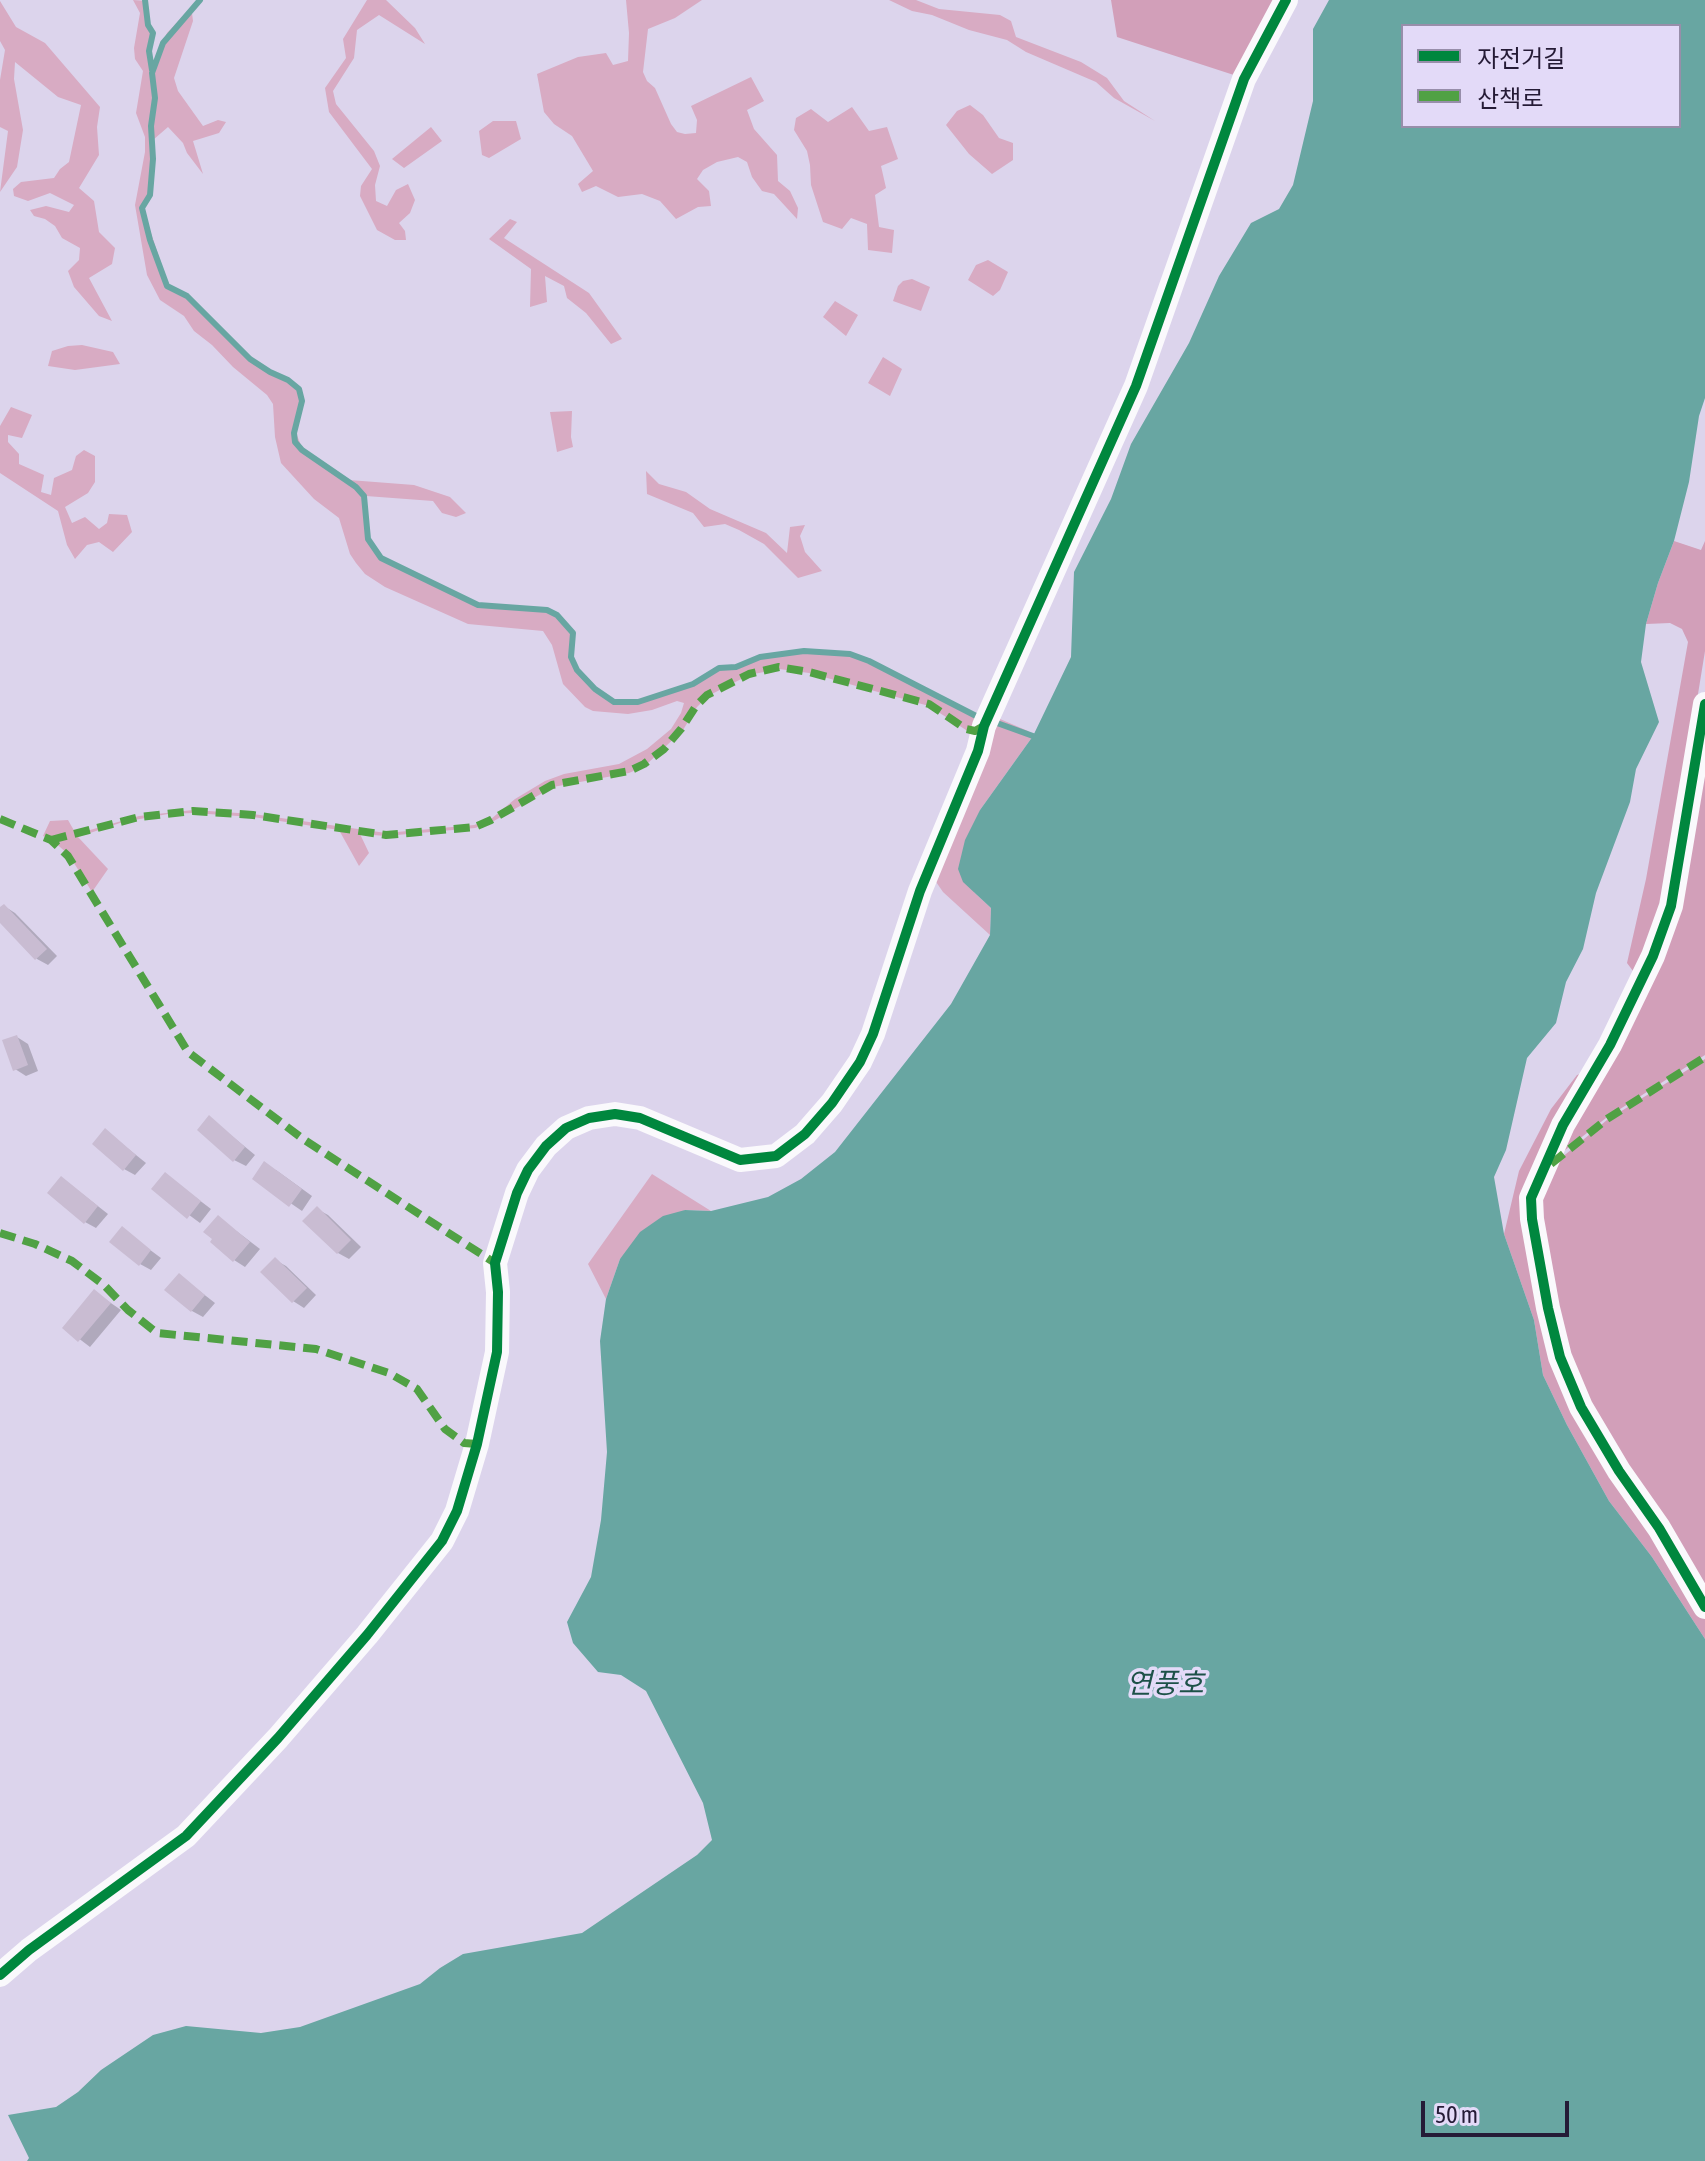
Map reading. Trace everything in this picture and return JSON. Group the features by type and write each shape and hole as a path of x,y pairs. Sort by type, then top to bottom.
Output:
{"street":[{"path":"0,1975 29,1950 186,1836 278,1738 442,1541 457,1511 477,1444 497,1352 495,1263 517,1193 528,1170 546,1146 566,1128 589,1118 615,1114 652,1122 740,1160 776,1156 805,1134 832,1103 860,1062 873,1034 920,891 978,751 984,726 1136,386 1244,79 1286,0"},
{"path":"1705,704 1671,906 1653,956 1610,1045 1563,1125 1531,1198 1548,1308 1560,1357 1581,1407 1619,1471 1659,1528 1705,1607"}],"shaded area":[{"path":"133,0 147,1 149,24 154,33 150,51 153,63 167,33 198,0 202,0 192,13 193,21 174,78 178,91 203,126 218,120 226,122 219,133 193,141 203,174 183,143 168,127 153,140 155,159 151,196 143,209 168,284 188,295 251,358 270,371 289,378 300,388 303,401 296,433 303,450 349,480 414,485 450,497 466,513 456,517 442,513 433,501 366,496 370,538 382,557 478,604 547,609 558,614 575,632 573,657 578,669 596,688 615,700 638,701 661,694 692,683 719,666 736,665 759,655 805,649 850,652 886,667 984,718 976,732 966,730 929,706 809,673 779,669 749,675 708,696 683,730 645,766 629,773 553,787 492,822 475,828 386,836 360,834 369,853 359,866 339,830 253,817 168,814 123,822 78,837 108,869 92,892 69,855 43,836 50,821 68,820 76,834 139,816 193,810 253,814 386,833 474,825 491,819 515,799 545,781 564,774 619,764 647,749 671,729 684,703 677,701 628,714 593,711 563,684 552,645 543,631 468,624 385,587 365,574 356,563 350,554 339,518 314,499 281,463 275,437 273,404 267,395 194,331 184,316 160,300 147,275 135,205 145,137 136,113 143,71 135,59 140,13"},
{"path":"367,0 386,0 415,28 425,44 379,15 357,30 354,58 333,91 336,104 374,151 380,166 375,185 376,201 387,206 396,190 408,184 415,200 410,213 399,223 405,231 406,240 395,240 377,230 360,196 361,186 372,169 329,112 325,88 346,58 343,39"},
{"path":"626,0 702,0 675,18 648,29 643,72 655,88 671,124 677,132 685,134 696,133 697,120 691,106 751,77 764,101 747,110 754,129 777,155 778,181 790,191 798,208 797,219 774,194 762,191 752,177 747,162 738,157 717,162 703,170 697,179 709,191 711,206 698,207 676,219 660,201 642,194 618,197 596,186 582,192 578,184 593,171 572,136 554,124 544,112 537,74 578,57 606,53 613,65 628,61"},
{"path":"889,0 916,0 939,9 1000,15 1011,21 1016,37 1081,62 1107,78 1124,101 1155,121 1114,98 1096,82 1026,52 1007,40 912,11"},
{"path":"1111,0 1280,0 1240,77 1117,37"},
{"path":"0,1 16,27 45,43 100,107 97,127 99,155 79,188 94,201 99,232 115,248 112,264 89,278 112,321 99,316 74,287 68,271 79,260 80,248 62,238 55,226 34,216 30,210 46,206 69,212 74,205 50,193 28,201 14,196 13,189 21,182 54,178 69,162 81,105 58,97 15,62 14,79 23,130 17,167 0,192 8,131 0,127 0,80 5,50 0,41"},
{"path":"970,105 983,115 999,138 1013,143 1013,160 992,174 969,154 946,125 957,111"},
{"path":"852,107 869,131 887,127 898,159 881,166 886,188 875,195 879,227 894,230 892,253 868,250 867,224 851,218 842,229 823,222 811,185 807,151 794,130 796,118 811,109 828,122"},
{"path":"493,121 516,121 521,139 489,158 482,155 479,131"},
{"path":"431,127 442,141 404,168 392,159"},
{"path":"510,219 517,222 504,238 589,293 622,339 611,344 586,313 567,298 564,286 545,276 547,302 530,307 531,269 489,239"},
{"path":"988,260 1008,272 1000,290 993,296 968,280 976,265"},
{"path":"912,279 930,287 921,311 893,301 898,286"},
{"path":"835,301 858,315 846,336 823,317"},
{"path":"82,345 113,352 120,364 75,370 48,366 52,351"},
{"path":"883,357 902,369 890,396 868,383"},
{"path":"11,407 32,415 22,438 8,435 8,442 19,454 19,464 44,475 41,492 51,495 54,478 72,470 76,456 84,450 95,456 95,482 88,493 65,507 72,523 85,517 99,529 107,523 109,514 127,515 132,532 113,552 99,542 87,545 75,559 67,545 58,511 0,473 0,426"},
{"path":"572,411 573,447 557,452 550,412"},
{"path":"646,471 659,484 686,492 710,509 766,533 787,553 790,527 805,525 800,536 805,552 822,571 798,578 764,544 739,530 725,524 704,527 693,513 647,494"},
{"path":"1674,541 1701,550 1705,541 1705,651 1662,915 1636,975 1627,963 1646,879 1688,642 1682,629 1670,623 1646,624"},
{"path":"993,716 1033,736 980,810 974,892 991,908 990,935 943,892 932,876"},
{"path":"1705,730 1705,1055 1606,1118 1550,1162 1633,1009"},
{"path":"1705,1059 1705,1593 1575,1376 1538,1220 1543,1173 1607,1120"},
{"path":"1586,1072 1547,1145 1532,1276 1645,1519 1705,1619 1705,1639 1652,1557 1609,1501 1567,1425 1543,1375 1534,1320 1504,1234 1519,1171 1551,1109 1577,1075"},
{"path":"652,1174 711,1211 685,1210 620,1259 606,1299 588,1264"}],"water":[{"name":"연풍호","path":"1329,0 1705,0 1705,398 1674,541 1646,624 1641,662 1659,722 1636,769 1630,802 1596,893 1583,949 1566,982 1556,1023 1527,1058 1506,1150 1494,1177 1504,1234 1534,1320 1543,1375 1609,1501 1652,1557 1705,1639 1705,2161 27,2161 29,2158 8,2115 56,2107 101,2070 153,2035 186,2026 261,2033 300,2027 420,1984 463,1954 582,1933 697,1855 712,1840 703,1803 646,1691 621,1675 598,1672 573,1643 567,1622 591,1577 601,1520 607,1452 600,1341 606,1299 620,1259 640,1232 663,1216 685,1210 711,1211 768,1197 801,1179 835,1152 951,1004 990,935 991,908 963,882 958,869 965,840 980,810 1033,736 1071,657 1074,572 1111,499 1131,444 1189,343 1219,276 1251,223 1279,209 1293,185 1313,101 1313,29"}],"building":[{"path":"4,904 47,949 35,960 0,923 0,907"},
{"path":"17,1035 28,1065 13,1071 2,1040"},
{"path":"209,1115 245,1147 233,1162 197,1130"},
{"path":"105,1128 136,1155 123,1171 92,1144"},
{"path":"264,1161 302,1189 289,1207 252,1179"},
{"path":"165,1172 201,1201 187,1219 151,1189"},
{"path":"61,1176 98,1206 84,1224 47,1193"},
{"path":"317,1206 351,1240 337,1254 302,1221"},
{"path":"218,1215 250,1242 233,1262 203,1232"},
{"path":"122,1226 151,1250 139,1266 109,1242"},
{"path":"275,1257 307,1288 292,1303 260,1272"},
{"path":"179,1273 205,1295 191,1312 164,1290"},
{"path":"94,1289 111,1303 78,1342 62,1328"}],"waterway":[{"path":"145,0 148,25 153,33 149,51 152,70"},
{"path":"200,0 163,43 152,73 155,98 151,126 153,159 150,195 142,208 150,240 167,286 187,296 250,359 299,389 302,401 294,433 295,442 364,496 368,539 381,558 478,605 547,610 557,615 573,633 571,657 577,670 595,689 614,702 638,702 693,684 719,668 736,667 760,657 804,651 850,654 869,661 980,718"},
{"path":"997,723 1033,736"}],"marked path":[{"path":"51,840 139,817 193,811 253,815 386,835 475,827 552,785 629,771 644,764 664,749 707,695 749,674 779,667 929,704 966,729 975,731 984,726"},
{"path":"0,819 51,840 68,856 188,1052 303,1139 495,1263"},
{"path":"1551,1164 1607,1119 1705,1057"},
{"path":"0,1233 35,1244 72,1261 157,1333 316,1349 389,1373 417,1389 445,1429 464,1443 477,1444"}],"cycle path":[{"path":"0,1975 29,1950 186,1836 278,1738 367,1635 442,1541 457,1511 477,1444 497,1352 495,1263 517,1193 528,1170 546,1146 566,1128 589,1118 615,1114 640,1118 740,1160 776,1156 805,1134 832,1103 860,1062 873,1034 920,891 978,751 984,726 1136,386 1244,79 1286,0"},
{"path":"1705,704 1671,906 1653,956 1610,1045 1563,1125 1531,1198 1548,1308 1560,1357 1581,1407 1619,1471 1659,1528 1705,1607"}]}
